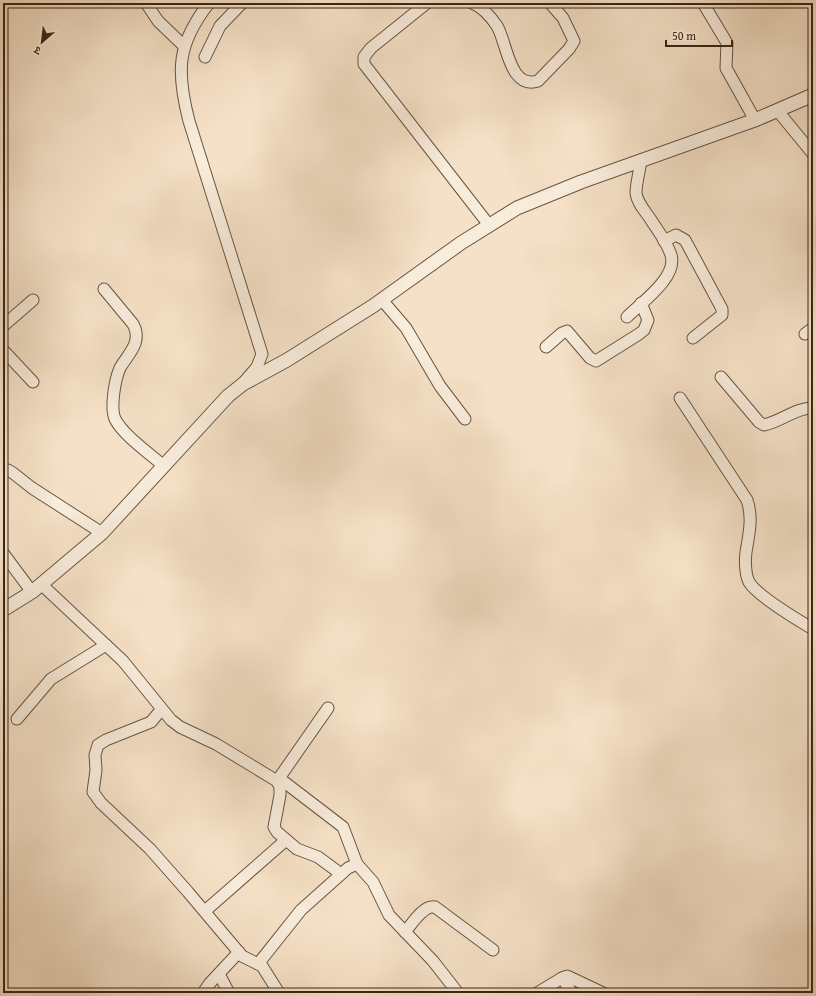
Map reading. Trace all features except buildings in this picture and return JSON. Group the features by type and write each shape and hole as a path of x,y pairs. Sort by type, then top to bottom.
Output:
{"street":[{"path":"146,3 158,21 184,46"},
{"path":"209,3 200,15 184,46 182,84 189,121 262,354 257,367 243,384"},
{"path":"205,57 220,26 242,3"},
{"path":"427,3 371,48 364,57 364,64 489,226"},
{"path":"472,3 485,12 496,25 517,75 527,81 532,82 538,81 569,49 574,41 562,18 550,3"},
{"path":"703,3 727,43 726,68 755,120"},
{"path":"3,610 36,588 102,534 228,396 243,384 286,360 382,300 461,243 517,208 641,160 755,120 813,95"},
{"path":"777,110 813,154"},
{"path":"626,316 663,282 669,272 671,256 664,241 638,201 636,193 641,160"},
{"path":"664,241 676,235 685,240 722,310 722,315 693,338"},
{"path":"104,289 133,324 136,330 137,338 118,374 113,414 120,426 164,466"},
{"path":"3,326 33,300"},
{"path":"382,300 406,328 440,386 465,419"},
{"path":"546,347 562,333 567,331 590,358 596,361 644,330 648,320 641,303"},
{"path":"3,350 33,382"},
{"path":"721,377 759,422 764,425 778,421 799,409 813,408"},
{"path":"680,398 747,500 750,508 750,524 745,560 750,582 763,595 813,629"},
{"path":"3,470 8,470 13,473 32,488 102,534"},
{"path":"3,553 36,588 123,661 162,710 180,727 216,744 278,780 343,827 357,864 373,882 389,915 433,960 458,993"},
{"path":"17,719 51,680 109,648"},
{"path":"278,780 328,708"},
{"path":"162,710 151,722 106,740 98,745 95,755 96,770 92,792 101,803 150,849 239,952 246,959 258,964 266,972 279,993"},
{"path":"278,780 280,795 274,827 297,849 318,857 341,874"},
{"path":"205,912 286,840"},
{"path":"258,964 301,910 348,868 357,864"},
{"path":"405,932 424,911 431,906 435,907 493,950"},
{"path":"204,993 239,952"},
{"path":"219,974 229,993"},
{"path":"537,993 567,976 574,978 602,993"},
{"path":"562,978 572,993"}]}
